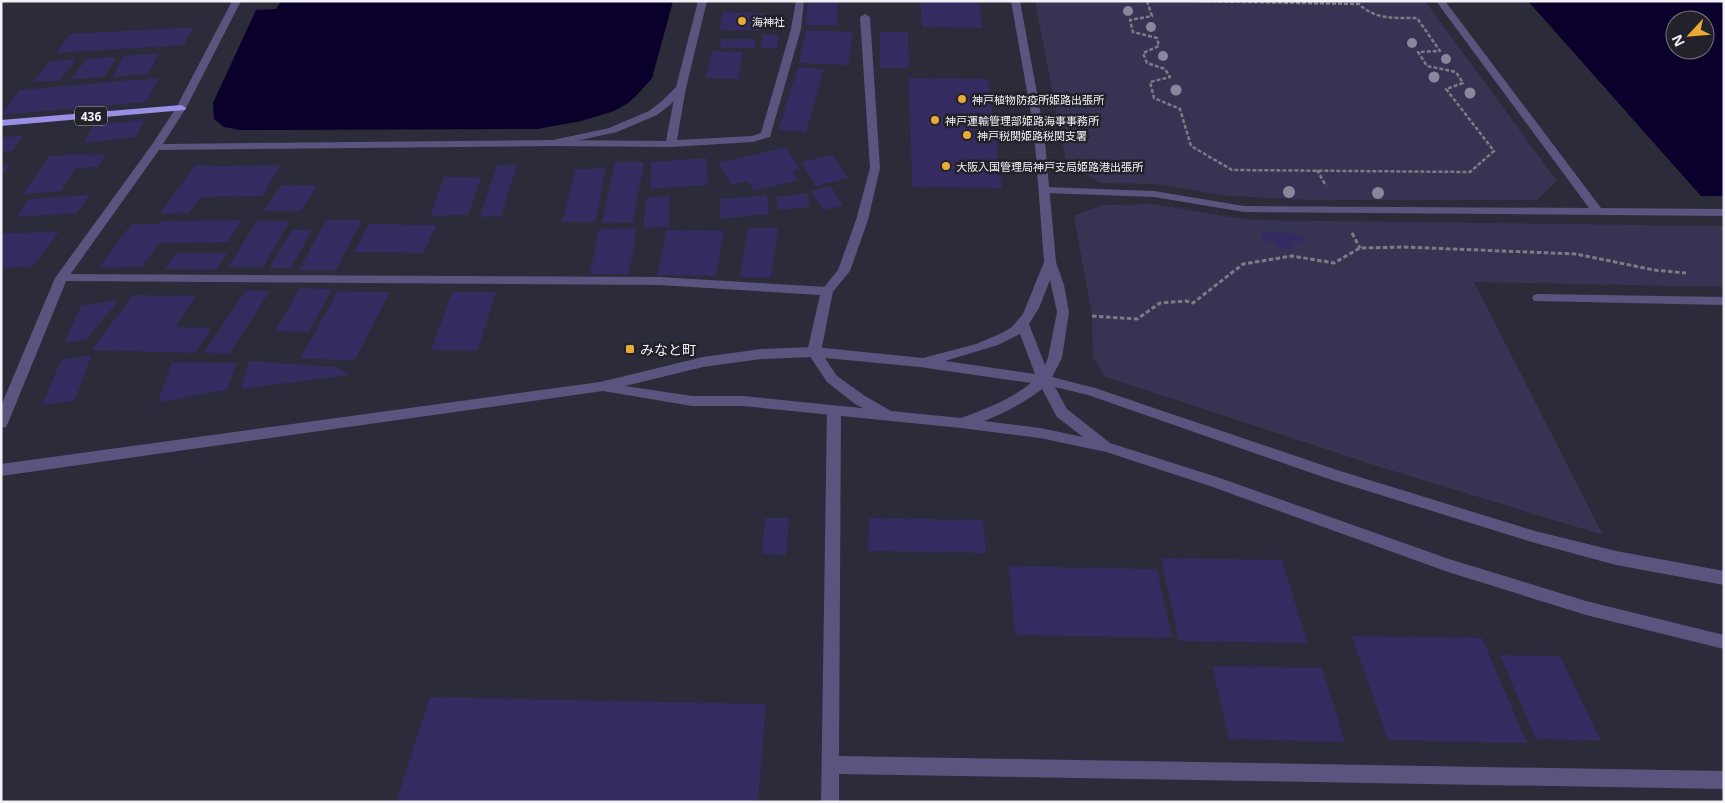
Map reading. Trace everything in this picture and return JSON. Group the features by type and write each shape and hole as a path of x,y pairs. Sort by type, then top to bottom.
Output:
{"highway":[{"name":"436","path":"1,123 181,108"}],"street":[{"path":"1,423 61,278 156,147 181,108 237,1"},
{"path":"671,144 681,88 703,1"},
{"path":"156,147 552,143 671,144 753,139 766,135 796,29 800,1"},
{"path":"961,424 996,411 1025,395 1044,380 1055,358 1064,308 1050,262 1039,131 1015,1"},
{"path":"1440,1 1597,211"},
{"path":"865,17 875,168 862,220 844,271 827,291 814,352 832,379 860,400 886,415"},
{"path":"552,143 591,136 634,122 652,113 681,88"},
{"path":"1045,190 1154,194 1244,209 1724,213"},
{"path":"920,362 994,342 1023,324 1035,303 1050,262"},
{"path":"61,278 659,282 827,291"},
{"path":"1538,298 1724,301"},
{"path":"1023,324 1044,380 1062,412 1106,447"},
{"path":"1,470 600,387 703,362 761,354 814,352 920,362 1044,380 1090,391 1334,476 1535,536 1616,558 1724,578"},
{"path":"600,387 692,401 743,402 886,415 1040,433 1106,447 1216,482 1467,570 1586,608 1724,642"},
{"path":"830,802 832,765 834,411"},
{"path":"832,765 1724,780"}],"path":[{"path":"1147,1 1152,16 1130,20 1133,32 1157,38 1159,46 1143,53 1147,63 1165,69 1170,77 1150,82 1154,98 1180,109 1191,146 1232,170 1470,172 1494,151 1446,90 1463,83 1456,72 1427,66 1418,52 1440,51 1417,18 1386,18 1366,12 1359,4 1193,1"},
{"path":"1092,316 1137,319 1160,302 1186,301 1193,303 1243,264 1292,256 1334,264 1360,248 1404,247 1576,254 1654,270 1692,274"}],"shaded area":[{"path":"1,1 281,1 224,127 241,130 537,129 581,121 614,111 628,103 652,78 673,1 1528,1 1701,196 1724,196 1724,802 1,802"},
{"path":"281,1 673,1 652,78 628,103 614,111 581,121 537,129 241,130 224,127 214,119 213,103 256,10 276,9"},
{"path":"1035,1 1425,1 1557,181 1537,200 1308,200 1229,196 1156,184 1100,183 1066,162"},
{"path":"1528,1 1724,1 1724,196 1701,196"},
{"path":"1152,204 1250,220 1724,226 1724,287 1474,282 1603,535 1380,467 1106,377 1093,358 1092,316 1074,216 1102,205"}],"building":[{"path":"808,1 838,1 837,26 806,25"},
{"path":"920,1 979,1 983,28 922,27"},
{"name":"海神社","path":"723,12 764,13 761,31 719,30"},
{"path":"194,27 184,45 56,53 70,34"},
{"path":"806,30 853,32 848,65 799,63"},
{"path":"880,32 908,32 909,68 880,68"},
{"path":"763,34 779,35 777,48 761,48"},
{"path":"721,39 756,39 755,48 720,48"},
{"path":"712,51 743,52 738,79 706,78"},
{"path":"159,53 148,74 112,77 124,56"},
{"path":"117,57 104,77 72,79 86,59"},
{"path":"76,59 60,81 33,82 50,61"},
{"path":"798,67 824,69 806,132 778,130"},
{"path":"159,78 146,102 2,115 19,90"},
{"path":"909,78 988,79 1002,188 912,187"},
{"path":"145,120 136,137 84,143 93,125"},
{"path":"23,136 13,151 1,152 1,137"},
{"path":"786,147 800,169 793,171 799,180 754,191 748,181 731,185 718,163"},
{"path":"106,154 98,167 76,168 61,191 23,194 49,156"},
{"path":"832,155 848,178 816,186 801,162"},
{"path":"707,158 708,185 650,189 651,162"},
{"path":"615,162 644,162 633,222 602,223"},
{"path":"11,164 1,177 1,165"},
{"path":"195,165 281,165 262,196 201,197 189,213 160,214"},
{"path":"497,165 517,165 501,216 480,217"},
{"path":"606,168 595,222 562,222 576,169"},
{"path":"444,177 481,177 468,215 430,216"},
{"path":"281,185 317,186 301,211 264,211"},
{"path":"831,186 843,206 823,210 811,191"},
{"path":"807,193 810,207 779,210 776,197"},
{"path":"89,195 77,213 17,217 29,199"},
{"path":"767,195 769,214 721,219 719,199"},
{"path":"670,196 669,227 643,228 646,198"},
{"path":"242,220 228,242 159,243 142,267 99,268 131,224 160,224 162,221"},
{"path":"326,220 362,220 336,270 299,270"},
{"path":"257,221 290,221 263,267 228,267"},
{"path":"369,224 437,225 423,253 354,252"},
{"path":"637,228 629,274 590,274 599,229"},
{"path":"748,228 778,228 771,278 740,277"},
{"path":"292,230 312,230 291,268 269,268"},
{"path":"667,230 724,231 716,276 657,275"},
{"path":"59,232 32,267 1,268 1,233"},
{"path":"1261,232 1303,234 1306,243 1292,242 1294,249 1279,248 1276,242 1264,241"},
{"path":"176,253 227,253 216,270 165,269"},
{"path":"300,288 332,289 309,332 275,331"},
{"path":"246,290 270,291 229,354 204,353"},
{"path":"338,291 390,292 355,360 300,359"},
{"path":"452,292 496,292 478,350 431,350"},
{"path":"133,295 196,296 175,327 211,328 195,353 92,350"},
{"path":"119,300 87,339 65,343 81,305"},
{"path":"92,355 74,401 42,405 61,360"},
{"path":"249,361 337,367 350,375 241,389"},
{"path":"172,362 237,363 227,390 158,402"},
{"path":"765,518 789,518 786,555 762,554"},
{"path":"869,518 983,520 986,553 868,551"},
{"path":"1161,558 1282,560 1307,643 1179,641"},
{"path":"1009,566 1157,569 1172,638 1015,635"},
{"path":"1352,636 1482,638 1527,743 1388,740"},
{"path":"1500,655 1560,656 1601,741 1536,739"},
{"path":"1212,666 1322,668 1345,742 1229,739"},
{"path":"430,697 766,704 758,802 396,802"}],"place":[{"name":"海神社","path":"742,21"},
{"name":"神戸植物防疫所姫路出張所","path":"962,99"},
{"name":"神戸運輸管理部姫路海事事務所","path":"935,120"},
{"name":"神戸税関姫路税関支署","path":"967,135"},
{"name":"大阪入国管理局神戸支局姫路港出張所","path":"946,166"},
{"name":"みなと町","path":"630,349"}]}
